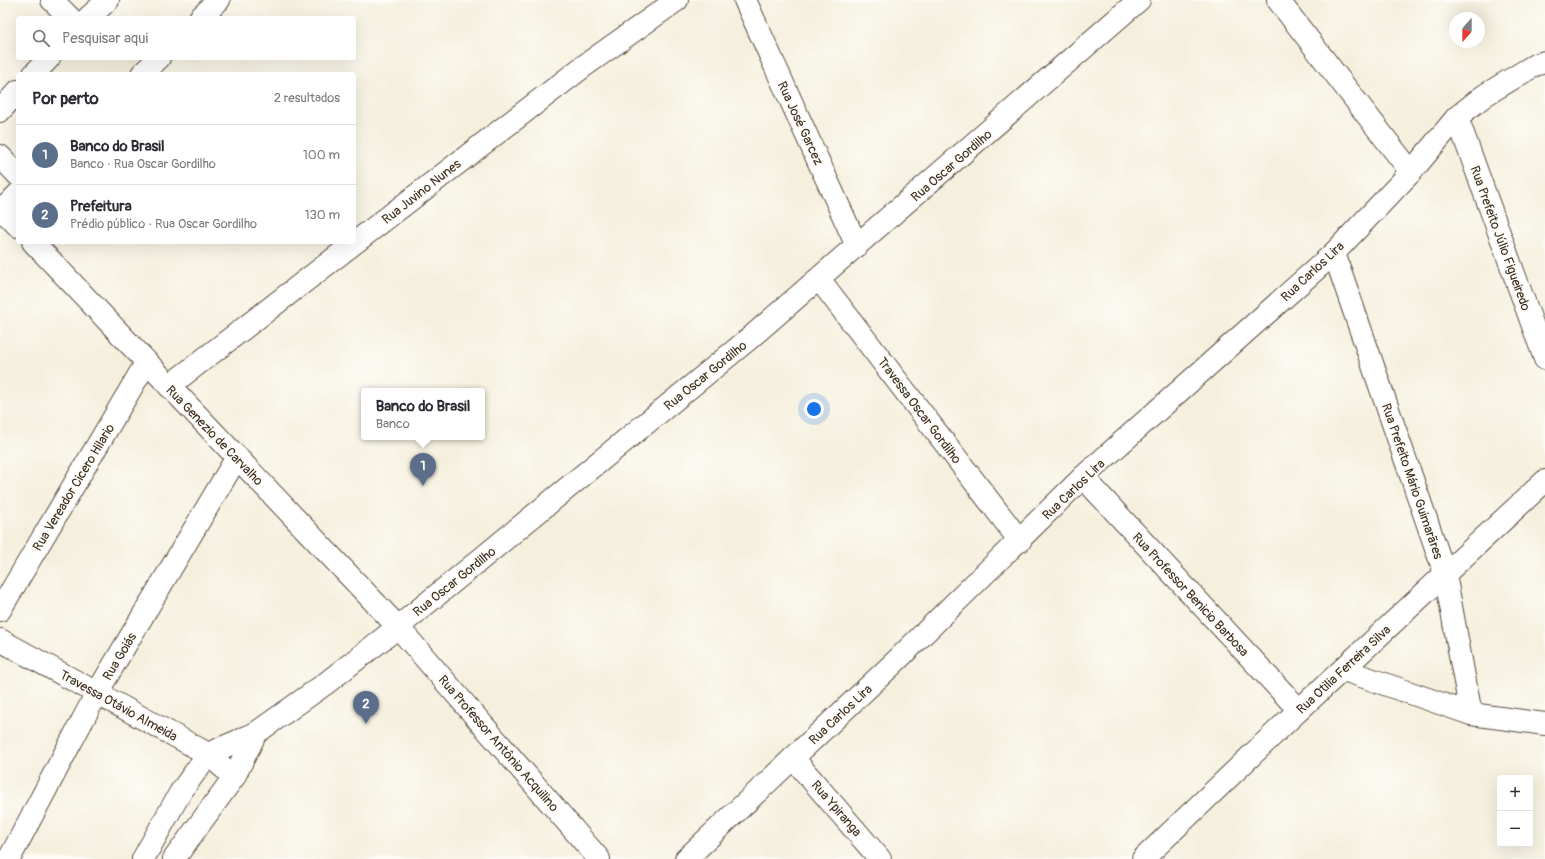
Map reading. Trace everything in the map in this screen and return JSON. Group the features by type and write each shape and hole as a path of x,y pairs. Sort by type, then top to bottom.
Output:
{"street":[{"path":"52,0 68,16"},
{"path":"90,16 108,0"},
{"path":"202,16 219,0"},
{"name":"Rua Juvino Nunes","path":"356,242 584,66 677,0"},
{"name":"Rua José Garcez","path":"745,0 857,246"},
{"name":"Rua Oscar Gordilho","path":"208,754 256,733 325,684 398,627 820,279 1139,0"},
{"path":"1278,0 1411,172"},
{"path":"36,72 47,60"},
{"path":"144,72 157,60"},
{"name":"Rua Carlos Lira","path":"686,859 1020,541 1083,477 1334,253 1411,172 1457,117 1485,95 1535,65 1545,62"},
{"path":"0,111 16,93"},
{"name":"Rua Prefeito Júlio Figueiredo","path":"1457,117 1545,359"},
{"path":"0,156 16,173"},
{"path":"16,196 1,210 16,224"},
{"name":"Rua Genezio de Carvalho","path":"35,244 146,363 398,627"},
{"name":"Rua Juvino Nunes","path":"169,386 353,244"},
{"name":"Rua Prefeito Mário Guimarãres","path":"1334,253 1445,574 1471,714"},
{"name":"Travessa Oscar Gordilho","path":"820,279 1020,541"},
{"name":"Rua Vereador Cicero Hilario","path":"0,610 146,363"},
{"name":"Rua Goiás","path":"9,859 97,693 237,457"},
{"name":"Rua Professor Benicio Barbosa","path":"1083,477 1299,710"},
{"name":"Rua Otilia Ferreira Silva","path":"1143,859 1299,710 1344,670 1545,481"},
{"name":"Rua Professor Antônio Acquilino","path":"398,627 599,859"},
{"name":"Travessa Otávio Almeida","path":"0,640 208,754 234,777"},
{"path":"1344,670 1471,714 1545,724"},
{"name":"Rua Oscar Gordilho","path":"174,859 234,777 256,733"},
{"path":"142,859 180,793 208,754"},
{"name":"Rua Ypiranga","path":"793,758 880,859"}],"place":[{"name":"Banco do Brasil","path":"423,486"},
{"name":"Prefeitura","path":"366,724"}]}
